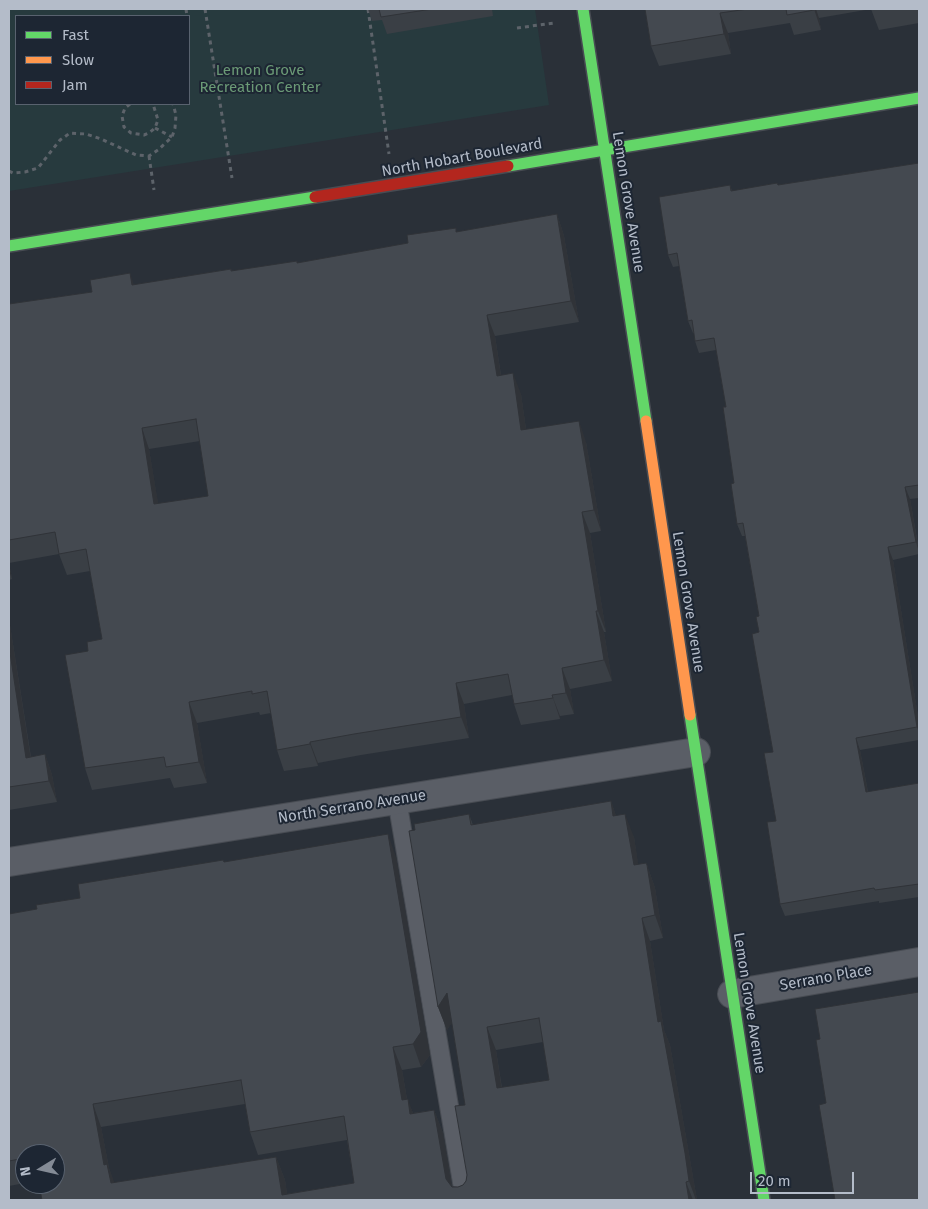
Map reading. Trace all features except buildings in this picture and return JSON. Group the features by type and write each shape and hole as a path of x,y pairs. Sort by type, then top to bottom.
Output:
{"street":[{"name":"Lemon Grove Avenue","path":"583,9 764,1200"},
{"name":"North Hobart Boulevard","path":"9,246 392,186 919,98"},
{"name":"North Serrano Avenue","path":"9,862 696,752"},
{"name":"Serrano Place","path":"732,994 919,962"}],"lane":[{"path":"397,800 465,1200"}],"path":[{"path":"205,9 237,209"},
{"path":"368,9 392,186"},
{"path":"129,105 122,116 124,127 131,134 144,135 156,128 158,120 154,105"},
{"path":"9,171 13,173 24,172 38,168 60,140 70,133 86,134 101,139 131,154 149,156 172,137 176,128 176,115 173,105"},
{"path":"156,128 172,137"}],"green space":[{"name":"Lemon Grove Recreation Center","path":"9,9 535,9 549,105 9,191"}],"traffic: fast":[{"path":"583,9 646,421"},
{"path":"508,166 919,98"},
{"path":"9,246 315,197"},
{"path":"690,715 764,1200"}],"traffic: slow":[{"path":"646,421 690,715"}],"traffic: jam":[{"path":"315,197 508,166"}]}
